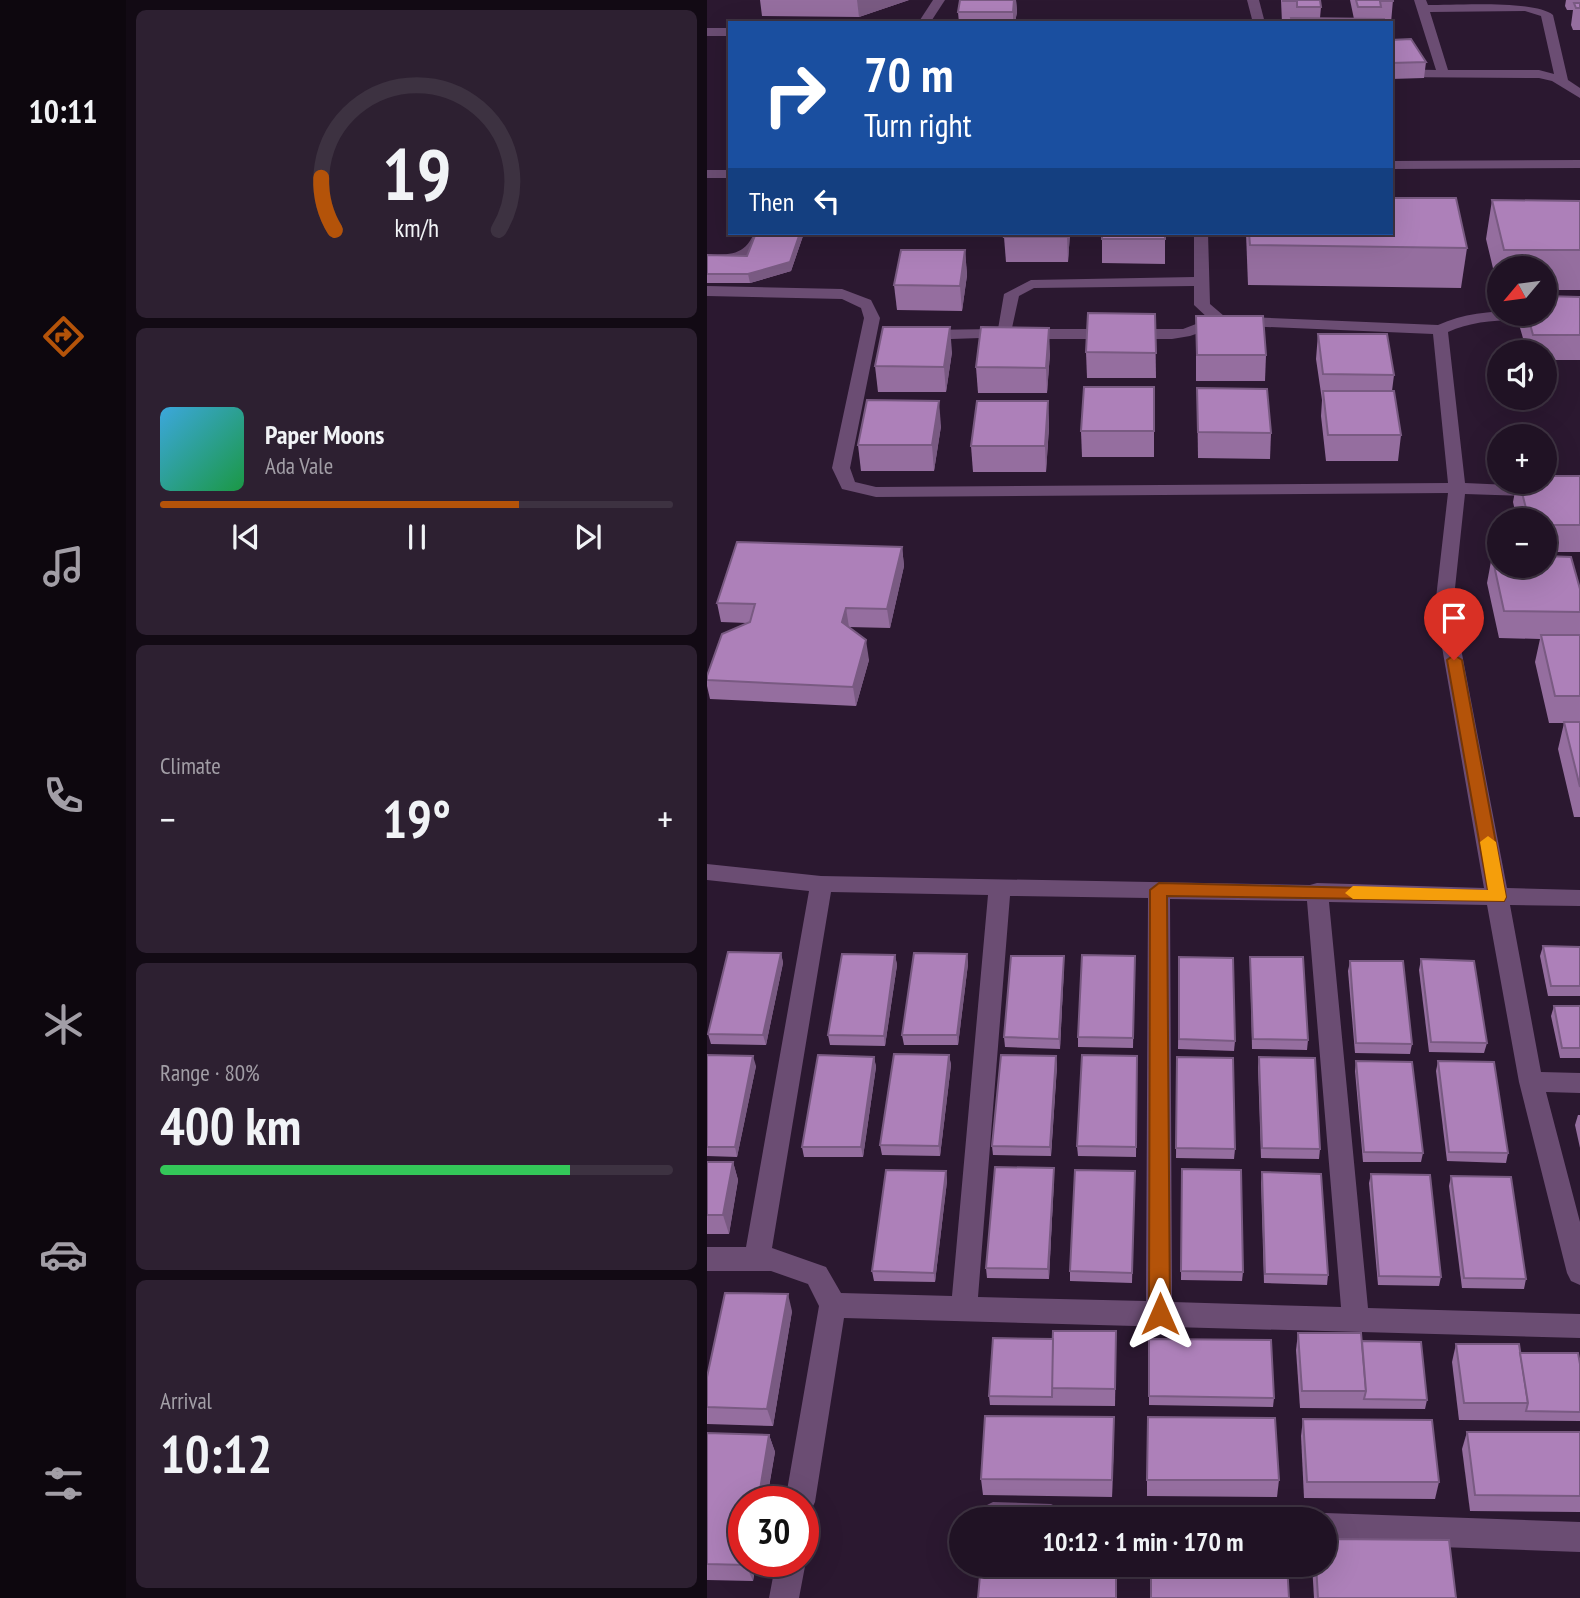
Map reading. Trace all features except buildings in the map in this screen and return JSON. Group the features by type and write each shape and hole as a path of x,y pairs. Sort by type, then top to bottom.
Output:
{"street":[{"path":"925,21 939,0"},
{"path":"1253,0 1258,21"},
{"path":"1443,73 1421,4 1525,7 1541,10 1547,15 1562,81"},
{"path":"707,32 728,32"},
{"path":"1393,73 1530,73 1562,81 1580,94"},
{"path":"1393,165 1580,164"},
{"path":"707,174 728,174"},
{"path":"707,260 745,255 754,250 760,235"},
{"path":"1201,235 1202,306 1220,320"},
{"path":"1005,334 1012,294 1031,284 1202,281"},
{"path":"707,291 842,295 860,298 870,308 875,335 841,468 848,485 876,492 1457,488 1580,493"},
{"path":"909,335 1185,333 1220,320 1440,330 1471,318 1580,318"},
{"path":"1440,330 1443,378 1457,488 1444,607 1531,1082 1579,1265"},
{"path":"707,872 821,884 1317,891 1580,898"},
{"path":"757,1259 821,884"},
{"path":"964,1308 1000,887"},
{"path":"1159,890 1160,1314"},
{"path":"1317,891 1356,1319"},
{"path":"1531,1082 1580,1083"},
{"path":"707,1259 771,1259 817,1275 833,1305 803,1486"},
{"path":"833,1305 1580,1326"},
{"path":"1337,1528 1580,1537"},
{"path":"785,1598 788,1577"}],"slow traffic":[{"path":"1353,893 1498,897 1488,842"}],"route":[{"path":"1160,1314 1159,890 1317,891 1498,897 1454,660"}]}
